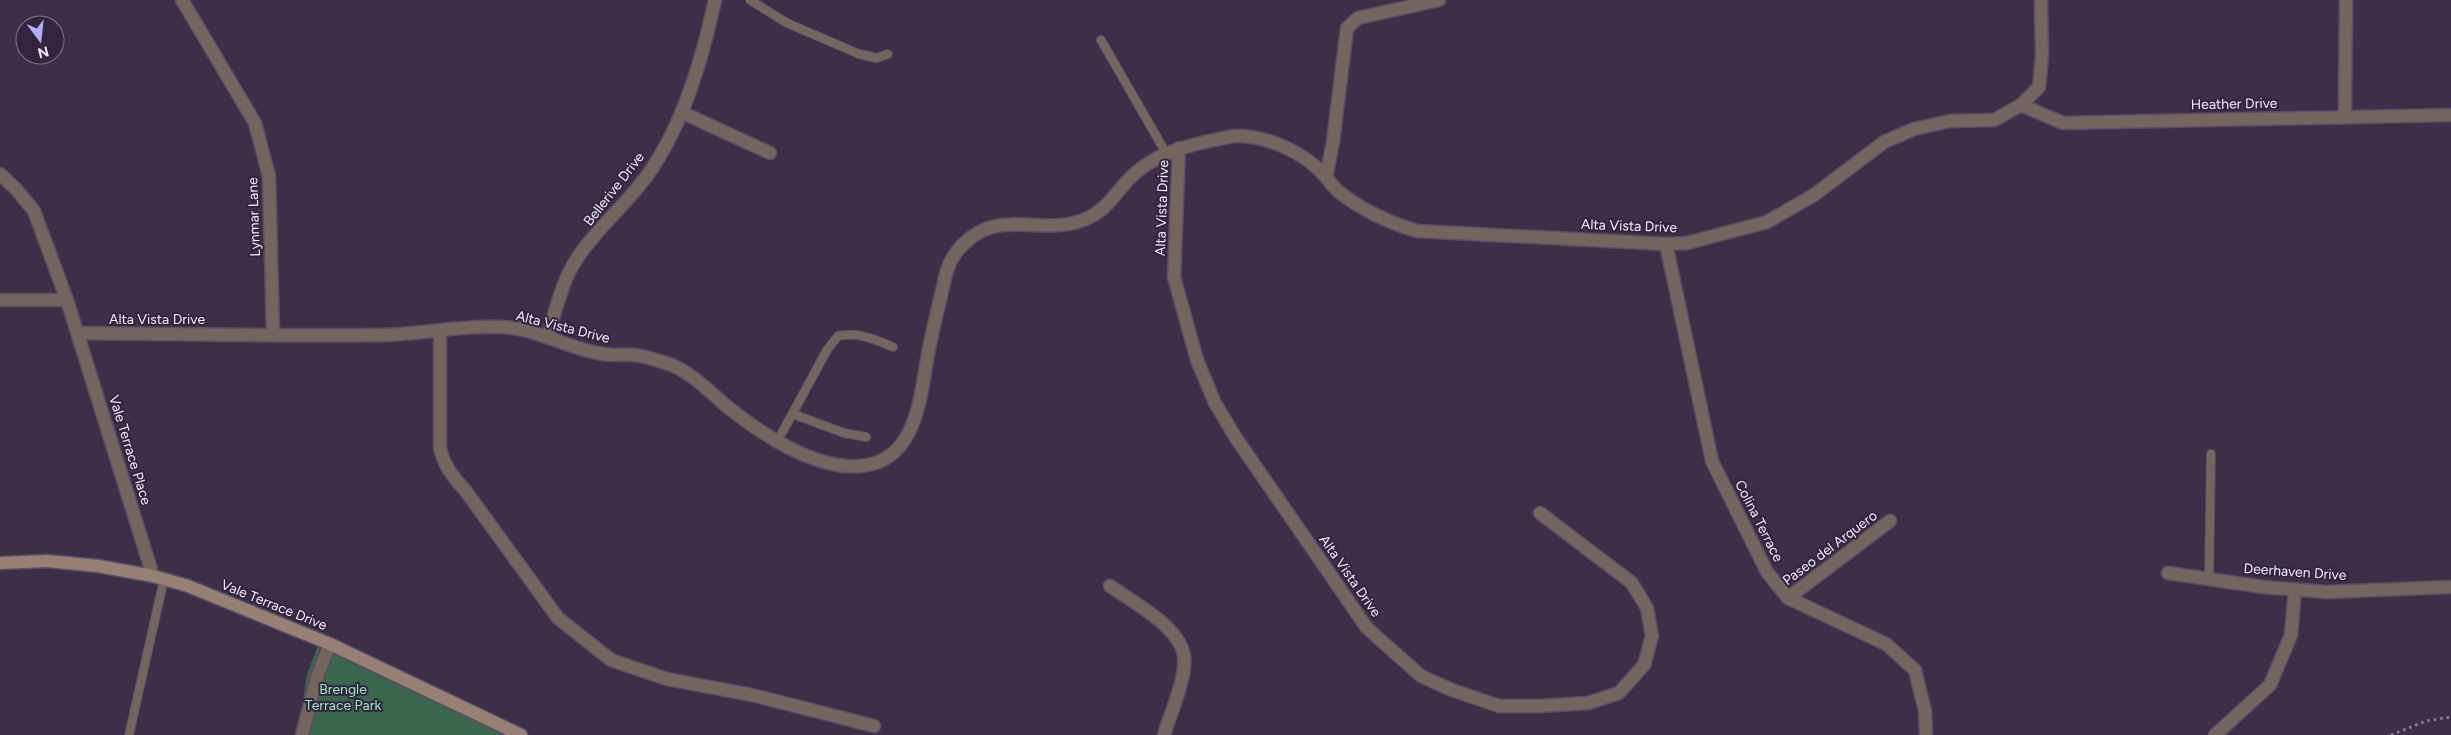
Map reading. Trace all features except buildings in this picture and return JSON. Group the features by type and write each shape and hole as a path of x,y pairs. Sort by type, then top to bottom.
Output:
{"main road":[{"name":"Vale Terrace Drive","path":"0,563 47,561 98,566 188,586 330,644 521,735"}],"street":[{"name":"Lynmar Lane","path":"182,0 255,123 269,176 273,334"},
{"name":"Bellerive Drive","path":"548,335 560,295 577,258 649,174 683,113 709,31 715,0"},
{"path":"1326,176 1333,142 1347,28 1358,18 1438,0"},
{"name":"Alta Vista Drive","path":"78,333 384,335 503,327 548,335 570,347 605,355 636,355 671,364 706,388 748,424 777,442 818,459 854,467 880,462 896,451 915,422 945,277 955,254 975,234 1002,223 1057,225 1086,219 1111,203 1129,179 1158,156 1179,148 1236,136 1273,142 1295,153 1326,176 1337,191 1391,224 1418,231 1666,244 1687,243 1767,222 1814,195 1884,142 1914,129 1950,121 1994,120 2020,104 2039,87 2042,56 2041,0"},
{"path":"2345,117 2346,0"},
{"name":"Heather Drive","path":"2020,104 2063,123 2451,115"},
{"path":"683,113 770,154"},
{"name":"Alta Vista Drive","path":"1179,148 1174,277 1197,360 1215,403 1236,438 1367,628 1421,676 1452,690 1499,706 1588,703 1619,693 1644,665 1652,636 1647,608 1632,584 1540,512"},
{"path":"0,174 16,188 34,211 78,333"},
{"name":"Colina Terrace","path":"1666,244 1712,461 1767,572 1788,598 1886,644 1915,670 1926,711 1926,735"},
{"path":"0,300 67,300"},
{"path":"440,331 440,447 442,458 453,477 465,490 558,618 612,660 636,670 667,679 752,695 874,726"},
{"name":"Vale Terrace Place","path":"78,333 158,578"},
{"name":"Paseo del Arquero","path":"1788,598 1890,522"},
{"name":"Deerhaven Drive","path":"2168,573 2295,590 2326,592 2451,587"},
{"path":"1110,586 1169,629 1179,641 1184,657 1183,673 1164,735"},
{"path":"2214,735 2270,685 2291,635 2295,590"},
{"path":"302,735 318,674 330,644"}],"lane":[{"path":"750,0 787,23 859,54 877,58 888,54"},
{"path":"1101,40 1166,153"},
{"path":"777,442 826,350 838,336 851,334 866,336 893,347"},
{"path":"793,414 844,433 866,437"},
{"path":"2209,579 2211,454"},
{"path":"129,735 158,578"}],"path":[{"path":"2391,735 2426,721 2451,717"}],"green space":[{"name":"Brengle Terrace Park","path":"319,643 523,735 298,735 307,674"}]}
